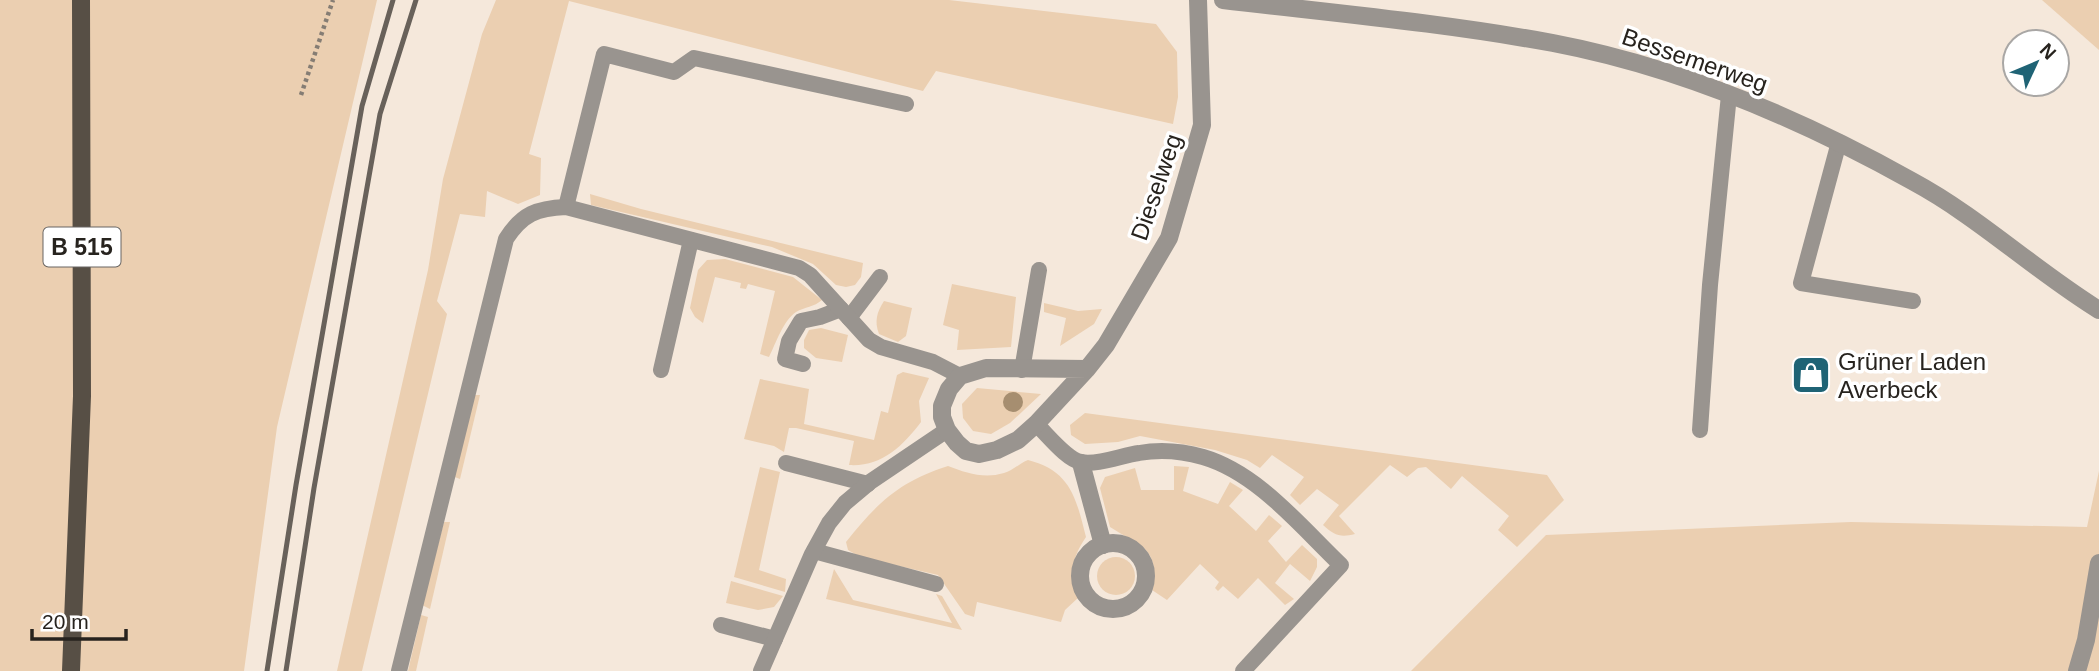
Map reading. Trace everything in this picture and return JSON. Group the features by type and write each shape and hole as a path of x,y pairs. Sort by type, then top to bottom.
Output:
{"main road":[{"name":"B 515","path":"71,671 82,396 81,0"}],"street":[{"name":"Dieselweg","path":"947,430 966,451 979,454 998,450 1018,440 1036,424 1107,345 1168,238 1202,125 1198,0"},
{"name":"Bessemerweg","path":"1223,0 1403,21 1555,44 1665,73 1729,95 1839,142 1916,183 1958,209 2099,310"},
{"path":"947,430 942,417 942,405 949,389 960,376 986,368 1087,369"},
{"path":"1082,463 1103,545"},
{"path":"2077,671 2086,640 2099,563"}],"lane":[{"path":"566,207 604,54 674,72 694,58 906,104"},
{"path":"1700,430 1710,285 1729,95"},
{"path":"1839,142 1801,283 1913,301"},
{"path":"400,671 449,501 506,239 516,224 532,213 547,207 566,207 799,268 810,275 869,340 933,362 960,376"},
{"path":"661,370 691,240"},
{"path":"1022,370 1039,270"},
{"path":"803,364 785,359 789,341 801,321 845,313 880,277"},
{"path":"1036,424 1070,457 1082,463 1170,450 1229,466 1253,481 1341,565 1243,671"},
{"path":"761,671 829,523 845,503 868,484 947,430"},
{"path":"786,463 868,484"},
{"path":"814,551 936,584"},
{"path":"721,625 775,639"}],"path":[{"path":"301,95 333,0"}],"shaded area":[{"path":"0,0 377,0 277,427 244,671 0,671"},
{"path":"496,0 949,0 1156,24 1177,52 1178,97 1173,124 936,71 923,91 569,1 529,154 541,158 540,195 518,204 487,191 485,217 460,214 437,301 447,314 362,671 337,671 428,270 443,179 482,34"},
{"path":"2042,0 2099,0 2099,50"},
{"path":"590,194 863,263 861,277 855,285 836,285 813,264 772,247 591,205"},
{"path":"725,259 793,277 822,300 791,316 769,357 760,354 775,291 748,284 746,289 740,288 741,283 715,277 703,323 695,317 690,308 698,270 707,260"},
{"path":"952,284 1016,297 1011,347 957,350 959,330 943,325"},
{"path":"884,301 912,308 906,336 898,342 879,334 877,317"},
{"path":"1044,303 1078,311 1102,309 1094,324 1060,346 1066,318 1044,312"},
{"path":"821,328 848,335 842,362 816,358 804,348 804,340 809,330"},
{"path":"903,372 929,378 919,401 921,422 906,440 881,459 861,465 849,465 854,441 796,428 789,428 784,452 774,446 744,439 760,379 809,389 804,424 874,440 881,411 888,413 897,375"},
{"path":"977,388 1041,394 1010,423 991,434 973,431 963,418 962,404"},
{"path":"473,395 480,395 460,479 452,476"},
{"path":"1085,413 1547,475 1564,500 1517,547 1498,530 1509,516 1462,476 1451,489 1426,467 1418,468 1407,477 1390,465 1339,516 1355,534 1341,536 1323,525 1339,505 1317,489 1300,505 1290,495 1304,477 1272,455 1260,468 1247,460 1215,450 1140,436 1118,442 1085,444 1071,435 1070,425"},
{"path":"1028,460 1054,471 1063,479 1075,498 1086,537 1077,552 1073,573 1079,597 1065,610 1061,622 977,602 974,617 965,614 938,575 860,557 848,550 846,542 868,516 891,495 916,479 948,466 975,474 997,475"},
{"path":"1174,466 1189,467 1183,491 1218,504 1230,482 1243,490 1229,506 1256,531 1269,515 1282,526 1268,541 1286,562 1302,545 1317,559 1317,567 1310,581 1290,564 1275,583 1294,599 1285,605 1258,578 1238,599 1223,586 1218,591 1215,588 1219,582 1200,564 1167,600 1152,590 1154,576 1150,556 1138,544 1110,527 1100,488 1105,477 1135,468 1141,490 1174,490"},
{"path":"760,467 780,472 759,570 786,579 785,592 734,577"},
{"path":"2099,471 2099,671 1411,671 1546,535 1851,522 2087,527"},
{"path":"444,522 450,522 430,609 422,605"},
{"path":"1116,557 1129,563 1135,576 1129,589 1116,595 1103,589 1097,576 1103,563"},
{"path":"834,569 853,600 952,623 936,594 942,596 962,630 826,599"},
{"path":"731,581 783,596 774,607 758,610 726,603"},
{"path":"421,615 428,617 416,671 408,671"}],"railway":[{"path":"267,671 296,485 362,106 393,0"},
{"path":"286,671 314,488 380,114 416,0"}],"place":[{"name":"Grüner Laden Averbeck","path":"1811,375"}]}
